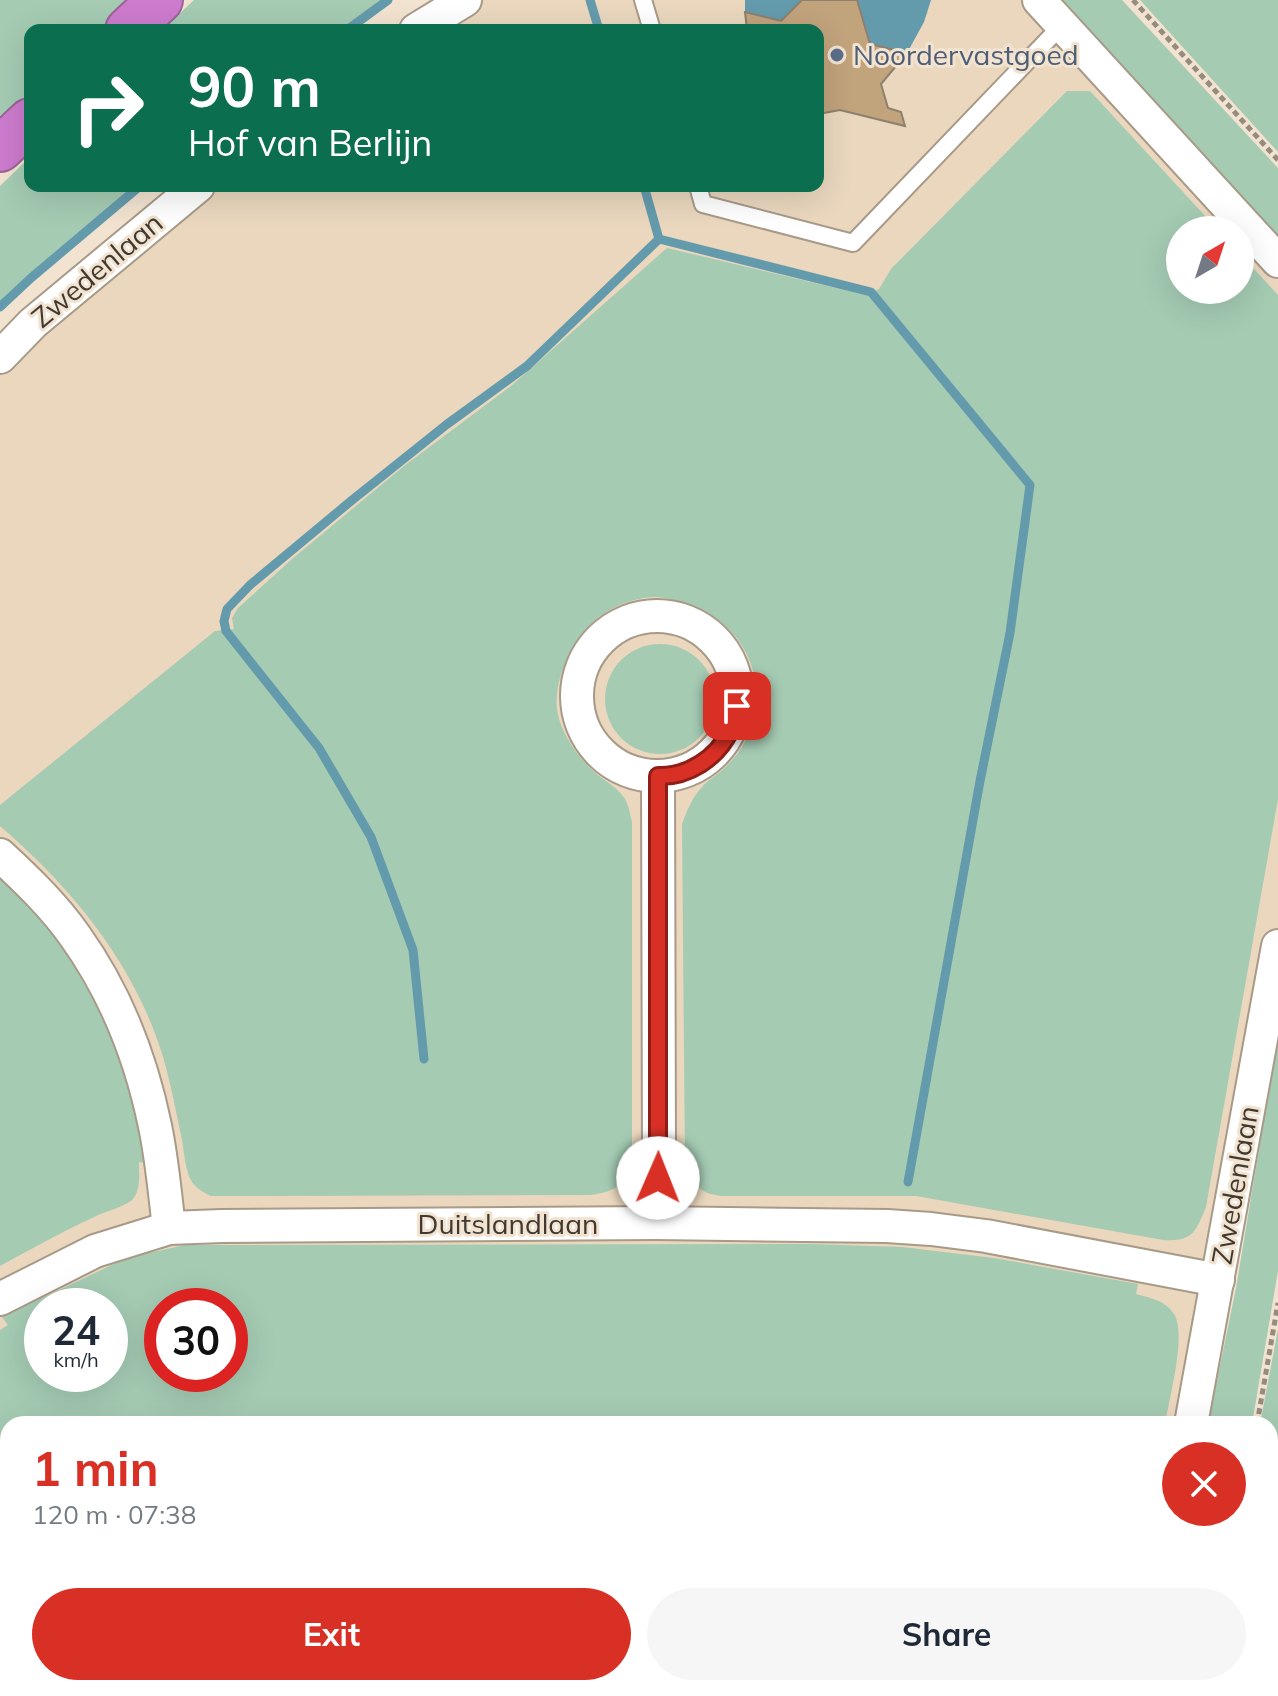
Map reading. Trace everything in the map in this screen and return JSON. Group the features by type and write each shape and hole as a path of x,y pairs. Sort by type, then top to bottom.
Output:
{"highway":[{"path":"134,24 160,0"},
{"path":"0,149 24,127"}],"street":[{"path":"426,24 465,0"},
{"path":"1039,0 1278,261"},
{"name":"Zwedenlaan","path":"0,357 33,323 191,192"},
{"path":"667,616 691,623 712,637 728,657 736,681 737,706 730,730 717,751 697,767 670,776 658,776 642,775 616,765 595,747 581,723 577,695 582,667 596,643 618,626 642,617 667,616"},
{"path":"656,1223 659,1155 658,776"},
{"path":"0,855 74,934 118,1009 155,1126 169,1228"},
{"name":"Zwedenlaan","path":"1192,1416 1278,946"},
{"name":"Duitslandlaan","path":"0,1299 95,1251 169,1228 237,1226 656,1223 931,1229 986,1236 1218,1280"}],"lane":[{"path":"643,0 650,24"},
{"path":"700,192 703,204 853,243 1062,25"}],"path":[{"path":"1133,0 1278,160"},
{"path":"1258,1416 1278,1303"}],"shaded area":[{"path":"465,0 1039,0 1237,216 1166,216 1166,304 1254,304 1254,235 1278,261 1278,943 1192,1416 0,1416 0,357 191,192 824,192 824,24 426,24"}],"green space":[{"path":"0,0 142,0 116,24 24,24 24,98 0,116"},
{"path":"194,0 388,0 355,24 168,24"},
{"path":"1059,0 1122,0 1278,168 1278,242"},
{"path":"1140,0 1278,0 1278,152"},
{"path":"1067,91 1090,91 1205,216 1166,216 1166,304 1254,304 1254,269 1278,295 1278,799 1206,1207 1196,1229 1181,1239 1163,1240 916,1196 721,1196 707,1193 693,1182 685,1163 682,824 698,791 728,765 742,746 754,715 756,688 750,662 728,628 691,606 654,597 617,606 586,629 565,664 557,701 562,727 577,754 622,795 628,804 632,822 632,1159 623,1181 614,1189 591,1195 211,1196 198,1188 188,1172 163,1057 136,990 118,959 76,902 0,826 0,805 215,631 234,629 232,618 238,608 292,559 404,466 511,386 667,248 866,295 879,289 891,269"},
{"path":"24,163 24,192 133,192 0,307 0,186"},
{"path":"660,644 681,649 699,660 710,678 715,699 710,720 699,738 681,749 660,754 639,749 621,738 610,720 605,699 610,678 621,660 639,649"},
{"path":"0,876 45,923 93,994 129,1081 147,1163 139,1162 136,1195 130,1202 94,1217 0,1266"},
{"path":"1278,1036 1278,1271 1253,1416 1210,1416 1236,1288"},
{"path":"810,1244 902,1247 994,1258 1138,1284 1136,1294 1162,1303 1174,1314 1178,1323 1178,1351 1167,1416 0,1416 0,1330 8,1325 2,1317 24,1307 24,1392 128,1392 128,1288 63,1288 116,1263 184,1245"},
{"path":"1278,1329 1278,1416 1262,1416"}],"water":[{"path":"745,0 802,0 781,21 745,12"},
{"path":"857,0 931,0 924,22 907,53 870,44"}],"building":[{"path":"802,0 857,0 870,44 907,53 881,84 888,108 901,112 905,126 840,110 824,113 824,24 746,24 745,12 781,21"}],"waterway":[{"path":"355,24 388,0"},
{"path":"590,0 597,24"},
{"path":"0,307 133,192"},
{"path":"646,192 659,239 871,292 1030,485 1010,633 980,781 908,1182"},
{"path":"424,1059 413,950 371,837 319,748 226,631 224,621 227,609 250,585 351,501 446,425 527,366 659,239"}],"place":[{"name":"Noordervastgoed","path":"837,55"}],"route":[{"path":"658,1178 658,776 670,776 697,767 717,751 730,730 737,706"}]}
